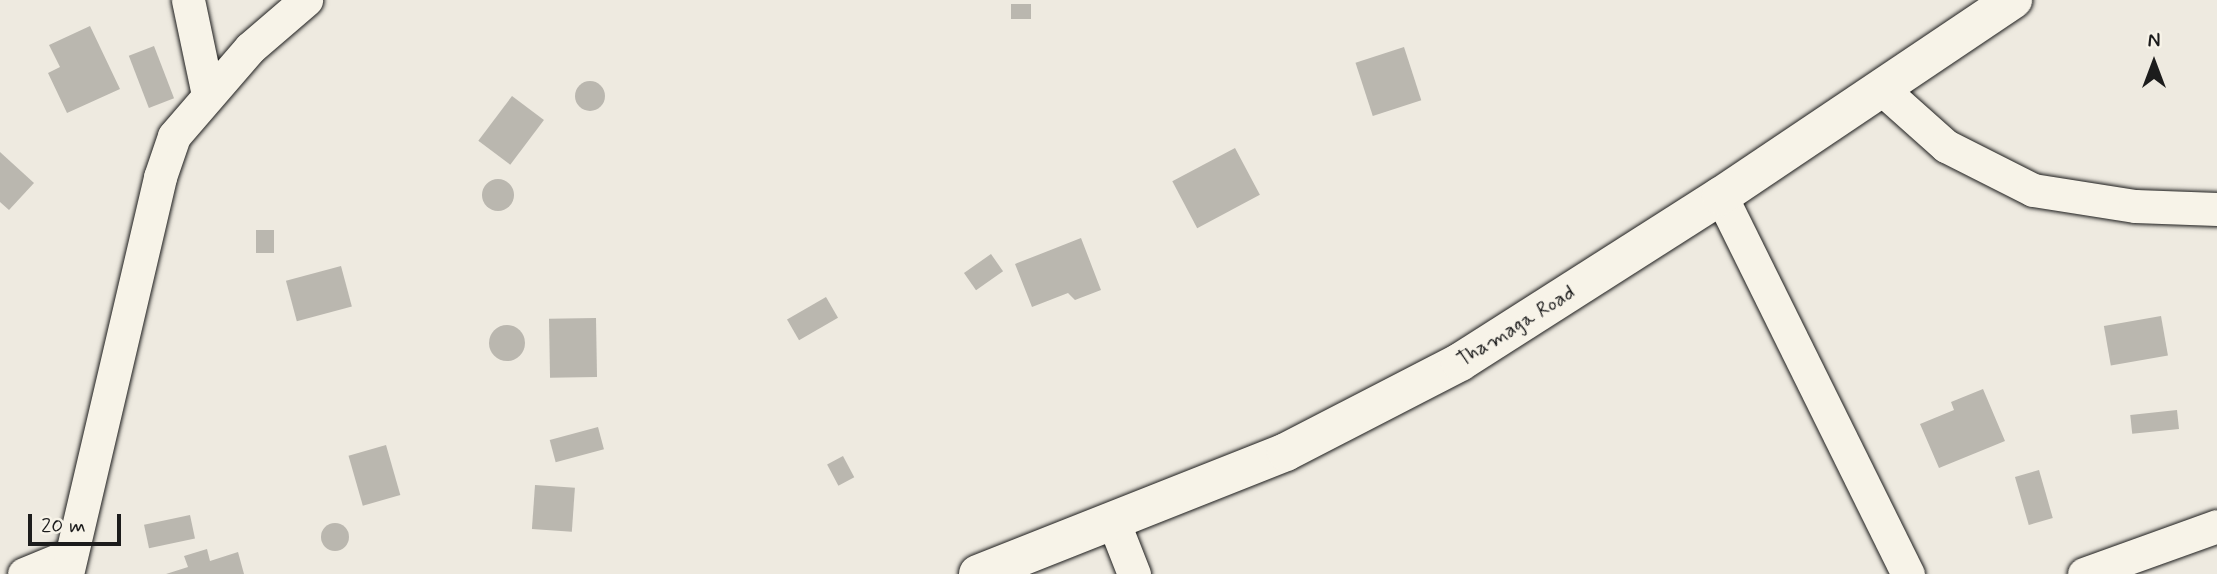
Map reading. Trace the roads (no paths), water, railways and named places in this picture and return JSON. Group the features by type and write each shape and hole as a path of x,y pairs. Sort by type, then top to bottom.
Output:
{"main road":[{"name":"Thamaga Road","path":"978,574 1114,523 1286,452 1460,362 1721,196 2013,0"}],"street":[{"path":"188,0 208,95"},
{"path":"24,574 68,564 160,177 174,136 250,48 306,0"},
{"path":"1882,89 1946,145 2033,190 2135,206 2217,209"},
{"path":"1721,196 1908,574"},
{"path":"1114,523 1134,574"},
{"path":"2084,574 2217,526"}]}
